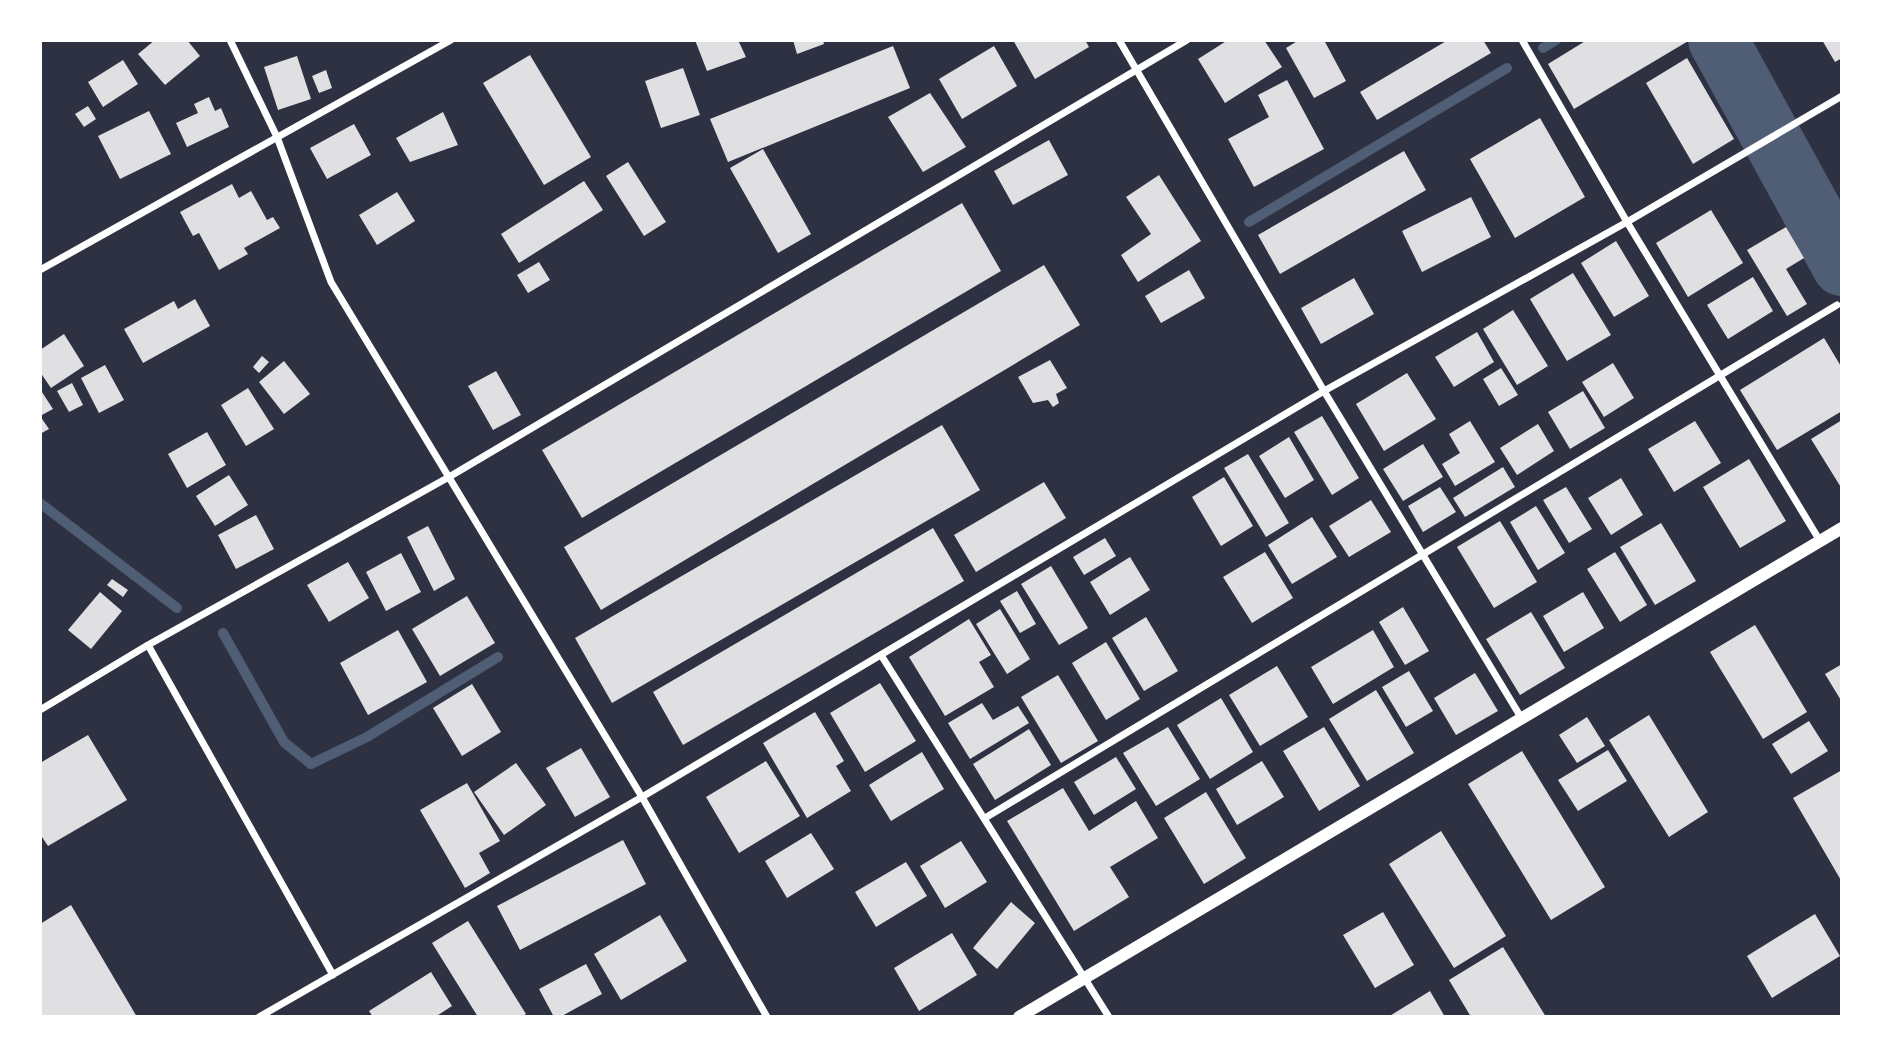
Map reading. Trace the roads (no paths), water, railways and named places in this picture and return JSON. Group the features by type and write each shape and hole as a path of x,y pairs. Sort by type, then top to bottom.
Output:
{"street":[{"path":"230,40 277,137 331,282 642,797 767,1017"},
{"path":"40,270 451,40"},
{"path":"1119,40 1324,391 1522,719"},
{"path":"40,710 148,645 449,477 1186,40"},
{"path":"1522,40 1820,541"},
{"path":"259,1017 642,797 1324,391 1628,222 1842,96"},
{"path":"985,818 1837,305"},
{"path":"1019,1017 1842,528"},
{"path":"148,645 333,975"},
{"path":"881,655 1110,1017"}],"waterway":[{"path":"1543,48 1556,40"},
{"path":"1718,40 1842,266"},
{"path":"1249,222 1507,68"},
{"path":"40,503 177,608"},
{"path":"223,633 284,742 311,764 367,737 498,657"}]}
